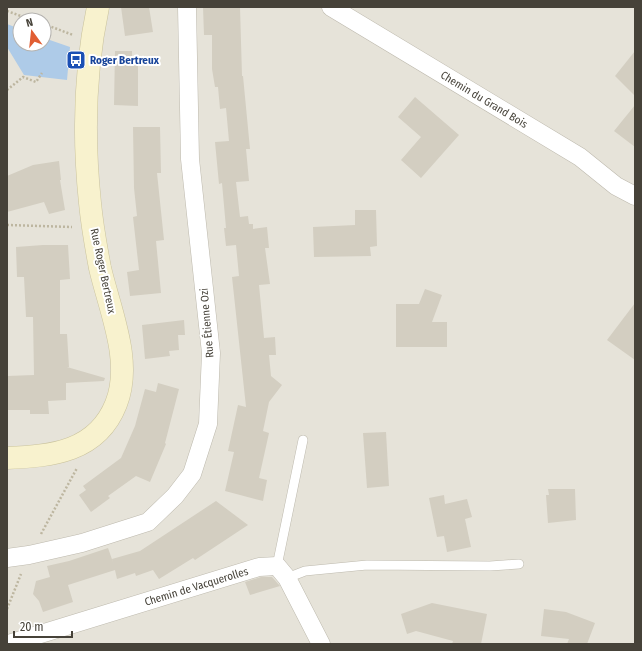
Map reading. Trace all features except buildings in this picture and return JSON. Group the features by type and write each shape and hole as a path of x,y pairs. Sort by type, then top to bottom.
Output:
{"street":[{"name":"Rue Roger Bertreux","path":"7,458 35,457 61,453 89,440 104,426 116,404 123,377 122,361 100,268 90,203 85,129 88,70 98,7"},
{"name":"Rue Étienne Ozi","path":"7,558 29,555 82,543 148,522 176,496 192,474 208,424 212,353 190,159 187,7"},
{"name":"Chemin du Grand Bois","path":"330,7 580,157 616,186 635,196"},
{"name":"Chemin de Vacquerolles","path":"8,644 259,567 282,572"},
{"path":"282,572 321,644"}],"lane":[{"path":"303,440 282,572 367,565 490,566 519,564"}],"path":[{"path":"52,27 92,42"},
{"path":"7,90 23,77 36,82 42,73"},
{"path":"7,225 94,227"},
{"path":"7,609 29,555 83,456 81,444"}],"shaded area":[{"path":"7,7 635,7 635,644 7,644"}],"water":[{"path":"7,24 12,26 12,52 52,52 52,41 70,47 67,80 24,75 7,47"}],"place":[{"name":"Roger Bertreux","path":"76,60"}]}
